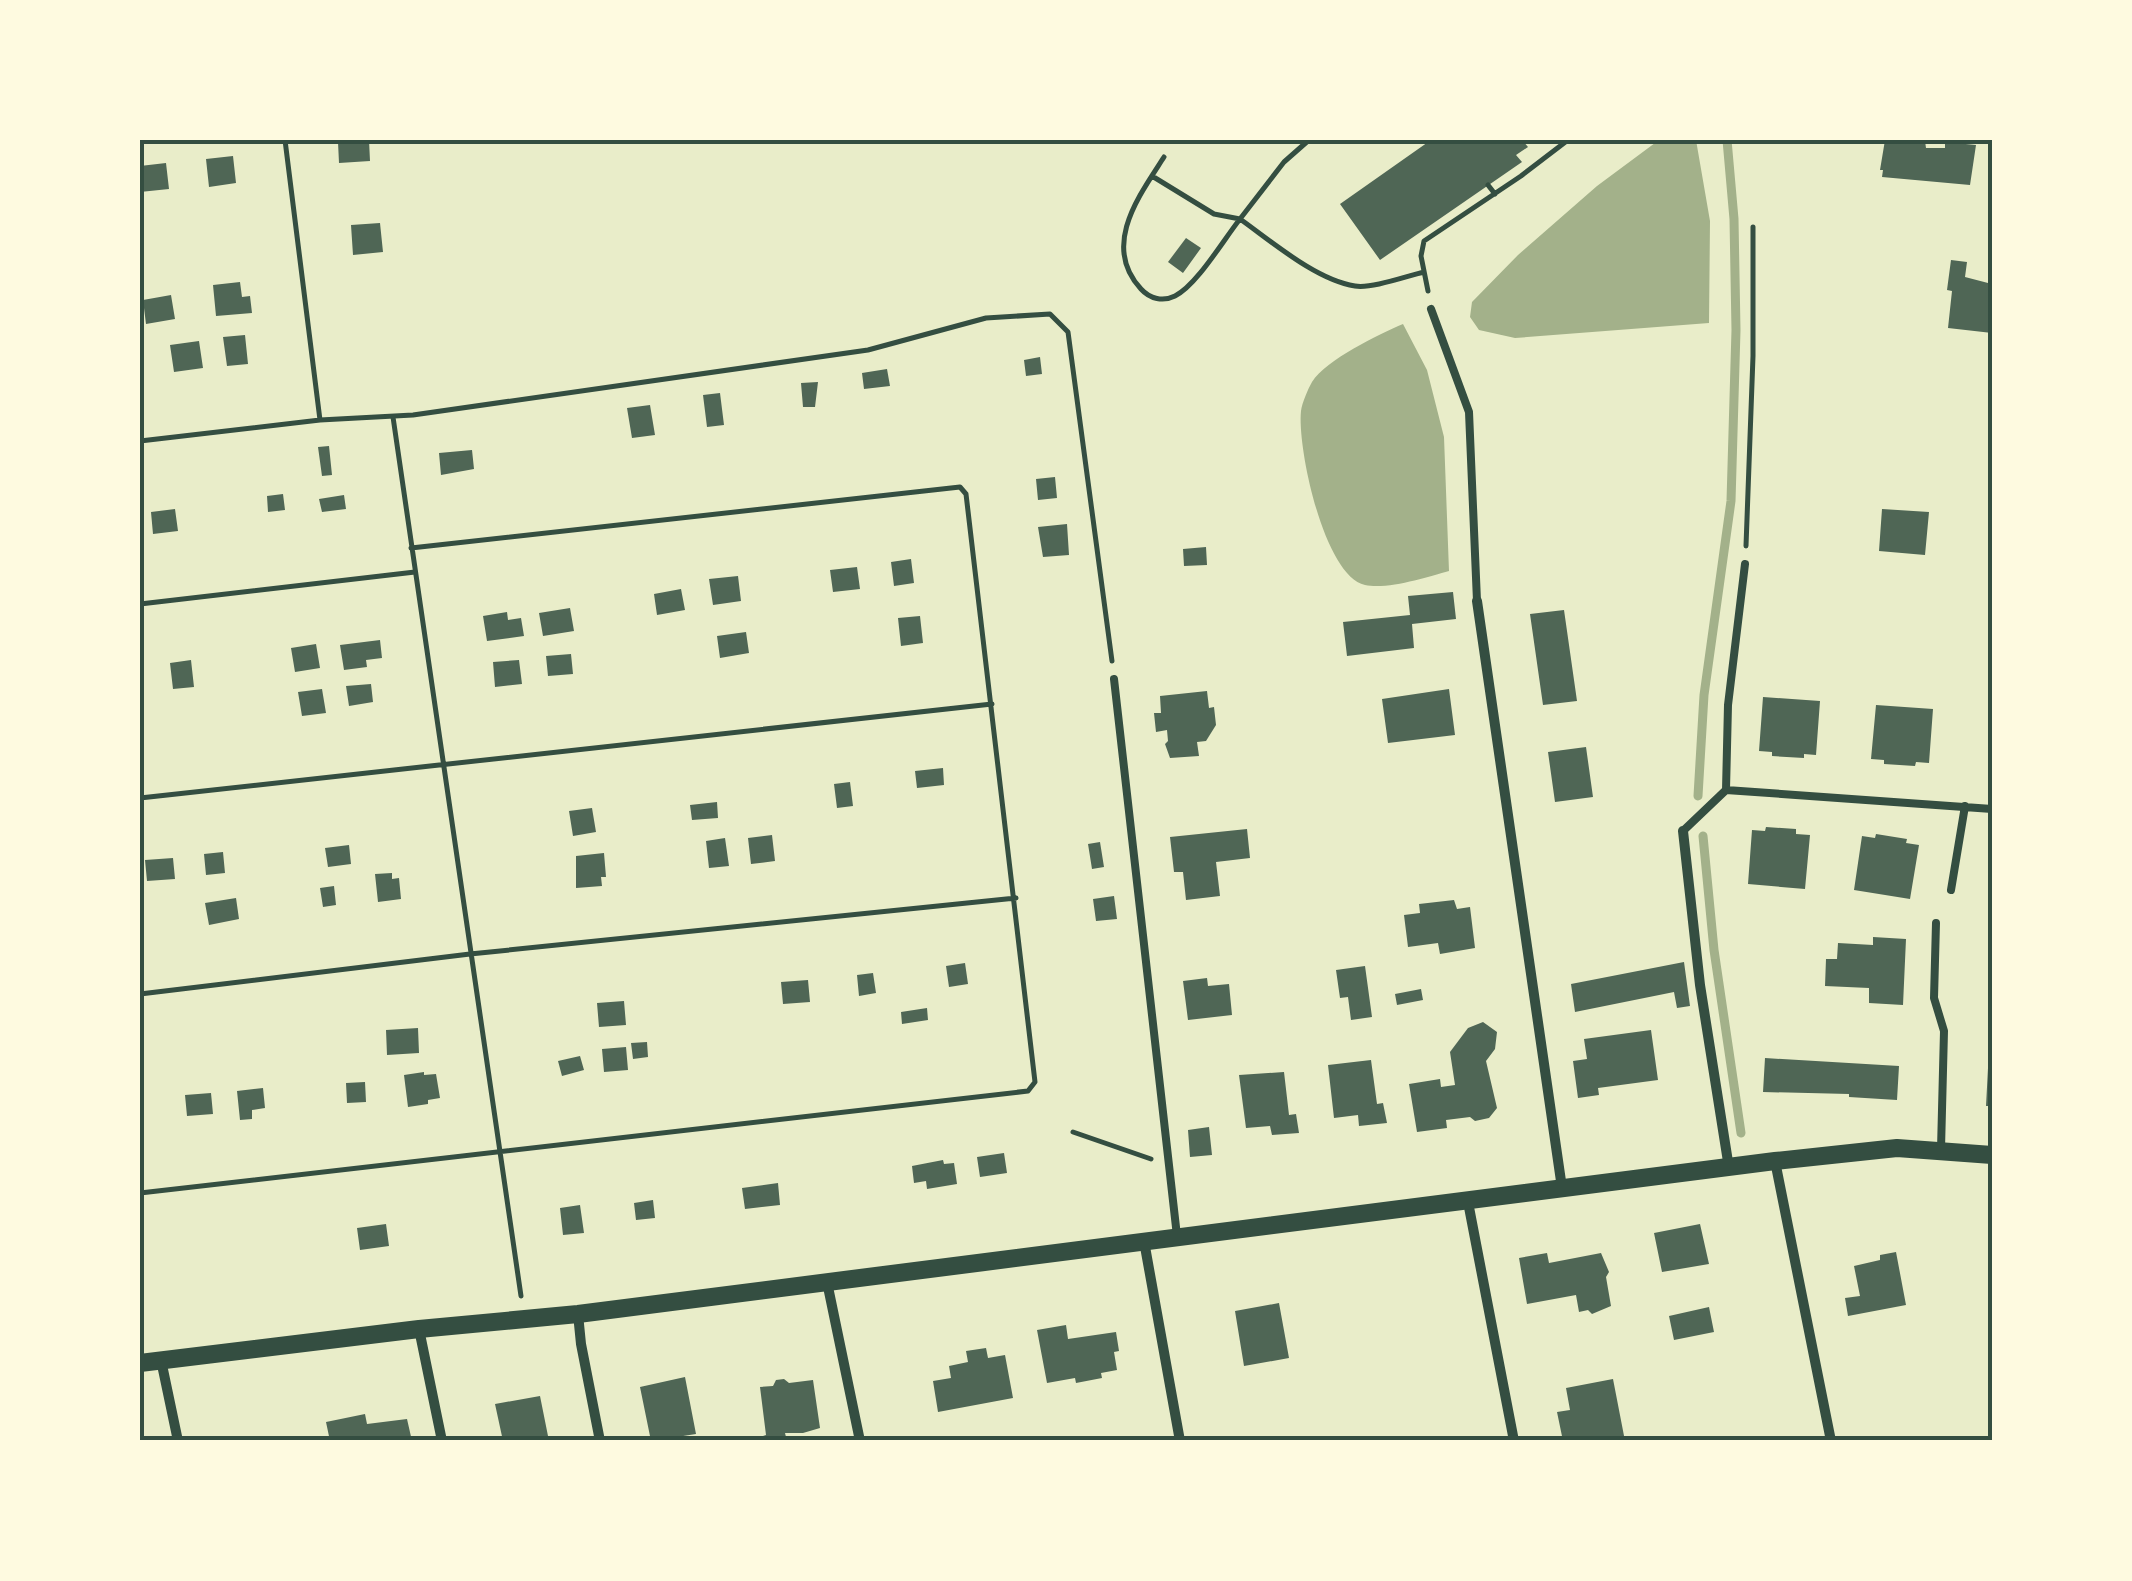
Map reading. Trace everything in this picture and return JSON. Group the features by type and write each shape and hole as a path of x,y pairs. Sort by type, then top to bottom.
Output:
{"street":[{"path":"1477,600 1562,1188"},
{"path":"1683,831 1700,985 1729,1168"},
{"path":"140,1363 578,1314 1775,1161 1897,1148 1992,1155"},
{"path":"1775,1161 1831,1441"},
{"path":"1468,1202 1514,1441"},
{"path":"1144,1240 1180,1441"},
{"path":"827,1282 860,1441"},
{"path":"578,1314 600,1441"},
{"path":"419,1329 442,1441"},
{"path":"161,1360 178,1441"}],"lane":[{"path":"1431,308 1470,412 1477,600"},
{"path":"1683,831 1726,790 1728,705 1745,564"},
{"path":"1114,679 1177,1236"},
{"path":"1726,790 1992,808"},
{"path":"1951,890 1964,806"},
{"path":"1936,923 1934,998 1944,1031 1940,1149"}],"path":[{"path":"285,140 320,420"},
{"path":"1164,158 1134,200 1124,240 1124,258 1131,278 1150,298 1176,296 1190,283 1284,162 1309,140"},
{"path":"1152,176 1205,210 1240,219 1326,276 1357,287 1424,272 1424,241 1568,140"},
{"path":"1488,185 1495,194"},
{"path":"1431,225 1437,232"},
{"path":"1745,564 1754,356 1752,227"},
{"path":"140,441 320,420 393,416 868,350 986,318 1050,314 1068,332 1114,679"},
{"path":"393,416 524,1319"},
{"path":"140,1193 1028,1091 1035,1082 966,494 960,487 411,548"},
{"path":"140,604 416,572"},
{"path":"140,798 992,704"},
{"path":"140,994 470,954 1016,898"},
{"path":"1072,1132 1153,1159 1169,1158"}],"shaded area":[{"path":"1659,140 1696,140 1710,221 1709,323 1515,338 1479,330 1470,317 1472,302 1518,255 1597,186"},
{"path":"1403,324 1427,370 1444,437 1449,571 1396,584 1365,585 1350,576 1337,559 1316,508 1304,452 1301,411 1312,382 1329,365"}],"building":[{"path":"369,140 370,161 339,163 338,142"},
{"path":"1431,140 1522,140 1528,147 1516,155 1522,162 1380,260 1340,204"},
{"path":"1885,140 1925,141 1926,148 1945,148 1945,142 1976,145 1970,185 1882,177"},
{"path":"233,156 236,183 209,187 206,159"},
{"path":"166,163 169,189 140,192 140,166"},
{"path":"380,223 383,252 353,255 351,225"},
{"path":"1186,238 1201,248 1183,273 1168,262"},
{"path":"1951,260 1967,262 1965,277 1988,283 1992,279 1992,333 1948,328"},
{"path":"240,282 242,297 250,296 252,313 216,316 213,285"},
{"path":"171,295 175,319 146,324 143,300"},
{"path":"245,335 248,364 227,366 223,337"},
{"path":"199,341 203,368 174,372 170,345"},
{"path":"1040,357 1042,374 1026,376 1024,360"},
{"path":"887,369 890,386 864,389 862,373"},
{"path":"818,382 815,407 803,407 801,383"},
{"path":"720,393 724,425 707,427 703,395"},
{"path":"650,405 655,435 632,438 627,408"},
{"path":"329,446 332,475 322,476 318,447"},
{"path":"472,450 474,469 441,475 439,453"},
{"path":"1055,477 1057,498 1038,500 1036,479"},
{"path":"283,494 285,510 268,512 267,496"},
{"path":"344,495 346,509 322,512 319,499"},
{"path":"175,509 178,531 153,534 151,512"},
{"path":"1882,509 1929,512 1925,555 1879,551"},
{"path":"1067,524 1069,555 1043,557 1038,527"},
{"path":"1206,547 1207,565 1184,566 1183,549"},
{"path":"911,559 914,583 894,586 891,562"},
{"path":"857,567 860,589 833,592 830,570"},
{"path":"738,576 741,601 713,605 709,579"},
{"path":"681,589 685,610 657,615 654,594"},
{"path":"1453,592 1456,619 1412,624 1414,648 1347,656 1343,622 1410,615 1408,596"},
{"path":"570,608 574,631 543,636 539,613"},
{"path":"1564,610 1577,701 1543,705 1530,614"},
{"path":"507,612 508,620 521,618 524,636 487,641 483,616"},
{"path":"920,616 923,643 901,646 898,618"},
{"path":"746,632 749,653 720,658 717,636"},
{"path":"380,640 382,658 366,660 367,667 344,670 340,645"},
{"path":"316,644 320,668 295,672 291,648"},
{"path":"571,654 573,674 548,676 546,656"},
{"path":"191,660 194,687 173,689 170,663"},
{"path":"519,660 522,684 495,687 493,662"},
{"path":"371,684 373,702 349,706 346,686"},
{"path":"322,689 326,713 302,716 298,692"},
{"path":"1449,689 1455,735 1388,743 1382,699"},
{"path":"1207,691 1216,725 1206,741 1197,742 1199,756 1170,758 1165,744 1167,730 1156,732 1154,713 1161,713 1160,696"},
{"path":"1763,697 1820,701 1816,755 1772,756 1772,752 1759,751"},
{"path":"1876,705 1933,709 1929,763 1884,764 1884,760 1871,759"},
{"path":"1586,747 1593,797 1555,802 1548,752"},
{"path":"943,768 944,785 917,788 915,771"},
{"path":"850,782 853,806 837,808 834,784"},
{"path":"717,802 718,818 692,820 690,805"},
{"path":"592,808 596,832 573,836 569,811"},
{"path":"1766,827 1796,829 1796,834 1810,835 1805,889 1748,884 1752,830 1765,831"},
{"path":"1247,829 1250,858 1216,862 1220,896 1186,900 1183,872 1174,872 1170,837"},
{"path":"1876,834 1919,845 1910,899 1854,890 1862,836 1875,838"},
{"path":"772,835 775,861 751,864 748,838"},
{"path":"725,838 729,866 709,868 706,841"},
{"path":"1100,842 1104,867 1092,869 1088,844"},
{"path":"349,845 351,864 328,867 325,848"},
{"path":"223,852 225,873 206,875 204,854"},
{"path":"604,853 606,877 601,877 602,886 576,888 576,856"},
{"path":"173,858 175,879 147,881 145,860"},
{"path":"392,873 392,879 399,878 401,899 378,902 375,874"},
{"path":"334,886 336,905 323,907 320,888"},
{"path":"1114,896 1117,919 1096,921 1093,899"},
{"path":"236,898 239,919 209,925 205,903"},
{"path":"1454,900 1457,909 1470,907 1475,948 1440,954 1438,943 1408,947 1404,915 1420,913 1419,904"},
{"path":"1873,937 1906,939 1903,1005 1869,1003 1869,988 1825,986 1826,959 1837,959 1838,943 1873,945"},
{"path":"1684,962 1690,1006 1677,1008 1674,992 1575,1012 1571,984"},
{"path":"965,963 968,984 949,987 946,966"},
{"path":"1365,966 1372,1017 1351,1020 1348,997 1340,998 1336,970"},
{"path":"873,973 876,993 859,996 857,975"},
{"path":"1207,978 1208,986 1229,984 1232,1015 1188,1020 1183,981"},
{"path":"808,980 810,1002 783,1004 781,982"},
{"path":"1421,989 1423,1000 1397,1005 1395,994"},
{"path":"624,1001 626,1025 599,1027 597,1003"},
{"path":"927,1008 928,1020 902,1024 901,1012"},
{"path":"1483,1022 1497,1032 1495,1049 1486,1061 1497,1108 1489,1118 1446,1120 1447,1128 1417,1132 1409,1084 1440,1079 1441,1087 1455,1085 1450,1052 1468,1028"},
{"path":"418,1028 419,1053 387,1055 386,1030"},
{"path":"1651,1030 1658,1080 1598,1088 1599,1095 1578,1098 1573,1061 1587,1059 1584,1039"},
{"path":"647,1042 648,1057 633,1059 631,1043"},
{"path":"626,1047 628,1070 604,1072 602,1049"},
{"path":"1989,1049 1992,1106 1986,1106"},
{"path":"580,1056 584,1070 562,1076 558,1061"},
{"path":"1765,1058 1899,1066 1897,1100 1849,1094 1763,1092"},
{"path":"1371,1060 1377,1104 1383,1103 1387,1123 1359,1126 1358,1115 1334,1118 1328,1065"},
{"path":"1284,1072 1289,1115 1296,1114 1299,1133 1272,1135 1270,1126 1246,1128 1239,1075"},
{"path":"436,1074 440,1098 408,1107 404,1075"},
{"path":"365,1082 366,1102 347,1103 346,1083"},
{"path":"263,1088 265,1108 252,1110 252,1119 240,1120 237,1091"},
{"path":"211,1093 213,1114 187,1116 185,1095"},
{"path":"1209,1127 1212,1155 1190,1157 1188,1130"},
{"path":"1004,1153 1007,1173 980,1177 977,1157"},
{"path":"943,1160 944,1164 954,1163 957,1184 927,1189 926,1181 914,1183 912,1166"},
{"path":"778,1183 780,1205 745,1209 742,1188"},
{"path":"653,1200 655,1218 636,1220 634,1203"},
{"path":"580,1205 584,1233 563,1235 560,1208"},
{"path":"386,1224 389,1246 360,1250 357,1228"},
{"path":"1700,1224 1709,1264 1662,1272 1654,1233"},
{"path":"1896,1252 1906,1305 1848,1316 1845,1298 1860,1296 1854,1266"},
{"path":"1547,1253 1549,1263 1601,1253 1609,1272 1606,1277 1611,1306 1592,1314 1588,1310 1579,1312 1576,1295 1527,1304 1519,1258"},
{"path":"1279,1303 1289,1358 1244,1366 1235,1311"},
{"path":"1709,1307 1714,1332 1674,1340 1669,1316"},
{"path":"1066,1325 1068,1339 1116,1332 1117,1370 1101,1373 1102,1378 1076,1383 1075,1378 1047,1383 1037,1330"},
{"path":"986,1348 988,1358 1005,1355 1013,1398 938,1412 933,1381 951,1378 949,1366 968,1362 966,1351"},
{"path":"685,1377 696,1434 651,1441 640,1387"},
{"path":"1613,1379 1625,1441 1563,1441 1557,1412 1570,1410 1566,1388"},
{"path":"776,1380 789,1383 813,1380 820,1428 785,1433 787,1441 764,1441 760,1387 773,1386"},
{"path":"540,1396 549,1441 503,1441 495,1404"},
{"path":"365,1414 367,1424 407,1419 412,1441 330,1441 326,1422"}],"waterway":[{"path":"1698,796 1704,695 1731,501 1736,330 1734,219 1727,140"},
{"path":"1703,836 1714,950 1741,1133"}]}
